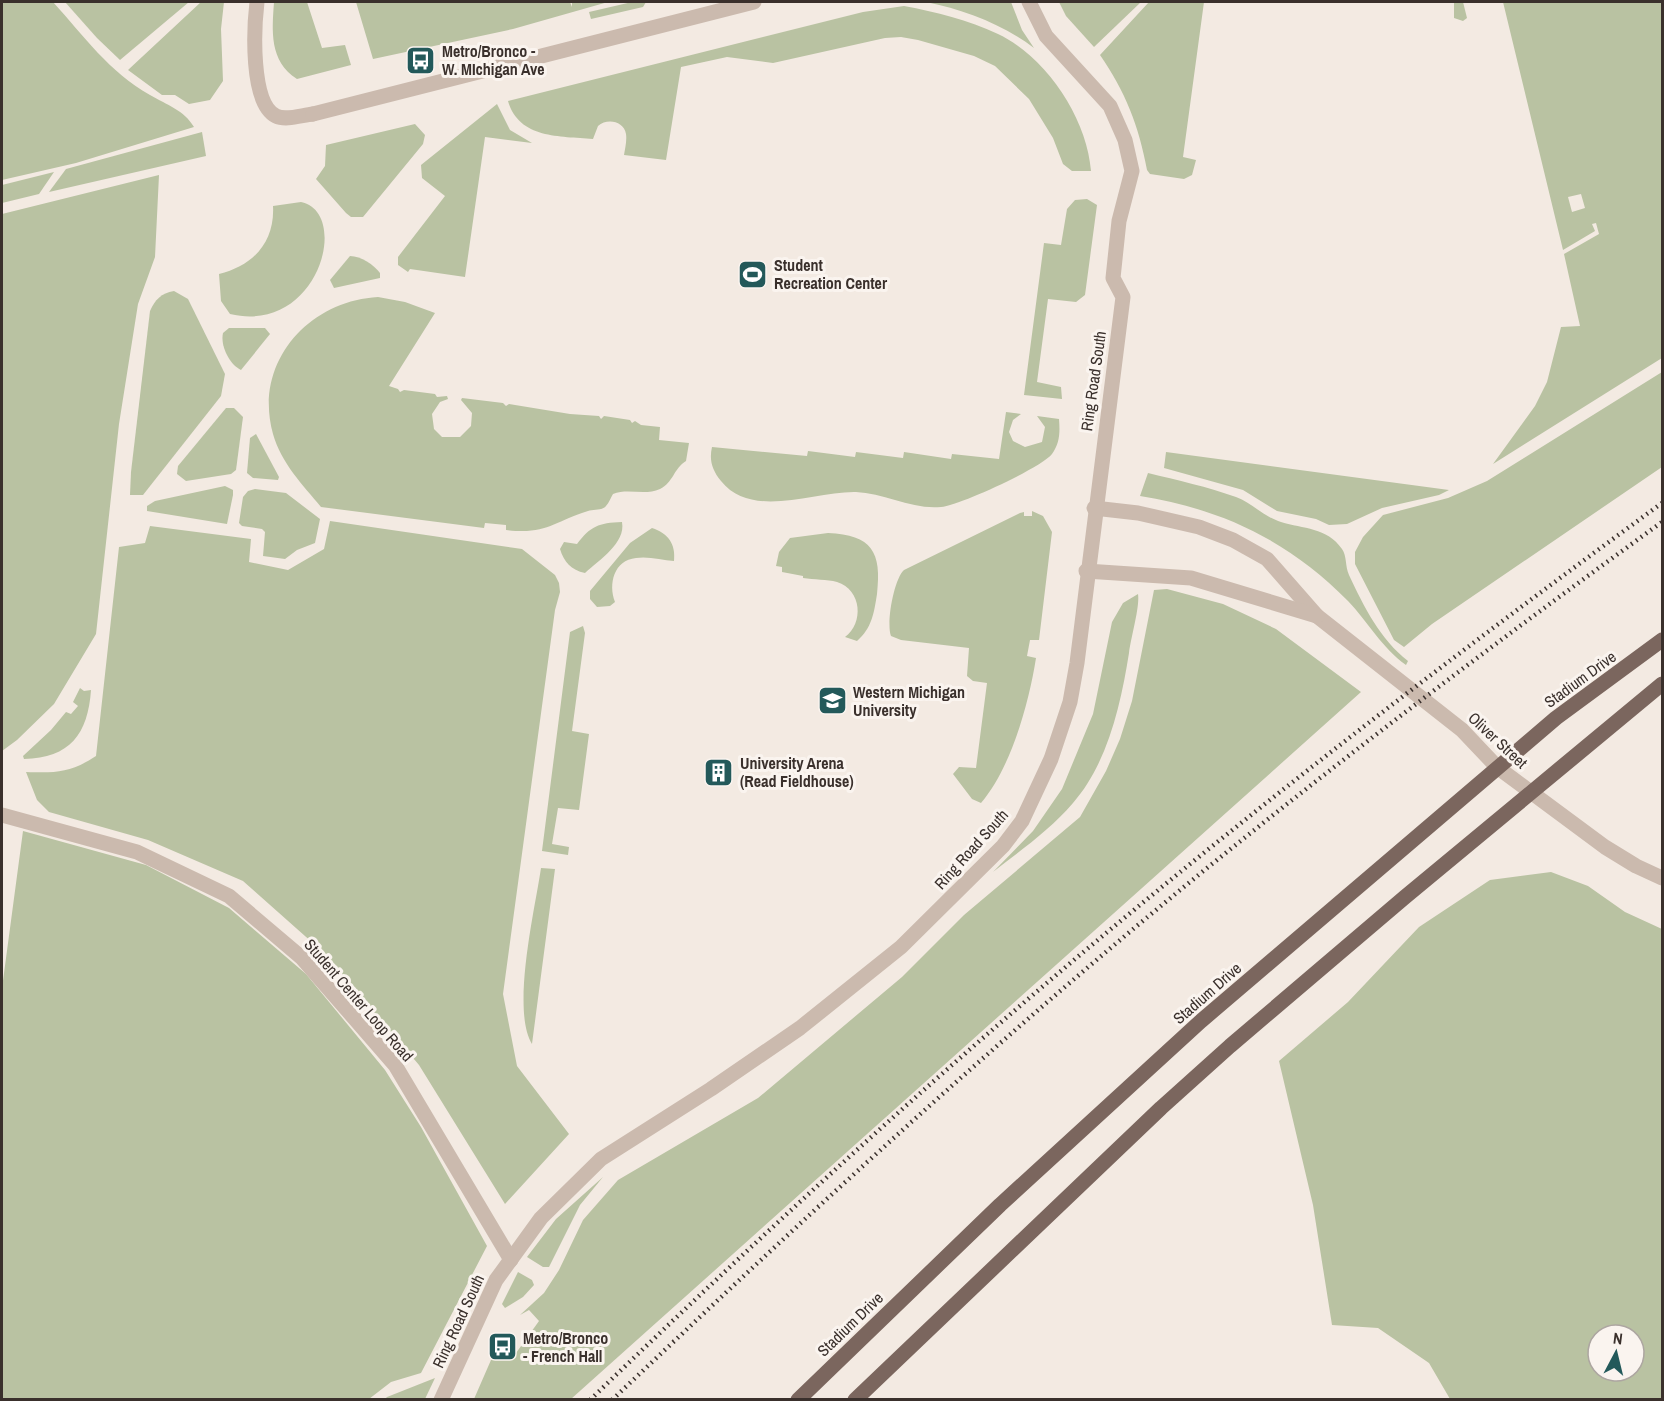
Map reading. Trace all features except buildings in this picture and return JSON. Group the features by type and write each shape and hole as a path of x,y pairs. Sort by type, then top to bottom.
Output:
{"main road":[{"name":"Stadium Drive","path":"798,1400 1072,1138 1218,1006 1556,718 1662,640"},
{"path":"855,1400 1170,1101 1405,897 1662,684"}],"street":[{"path":"257,2 256,56 261,96 268,110 282,118 313,114 754,2"},
{"name":"Ring Road South","path":"441,1400 496,1280 541,1218 601,1159 800,1029 901,947 1002,846 1022,821 1047,769 1070,702 1123,297 1113,278 1119,221 1132,171 1125,140 1114,112 1046,36 1029,2"},
{"name":"Oliver Street","path":"1095,508 1180,522 1233,540 1267,560 1317,616 1462,730 1497,767 1605,848 1662,878"},
{"name":"Oliver Street","path":"1086,571 1191,578 1317,616"},
{"name":"Student Center Loop Road","path":"2,815 137,852 229,896 302,958 394,1065 511,1260"}],"green space":[{"path":"2,2 53,2 98,53 122,76 180,112 194,127 76,163 2,180"},
{"path":"65,2 189,2 120,60"},
{"path":"201,2 224,2 221,29 223,81 210,100 189,104 175,95 162,95 128,70"},
{"path":"274,2 307,2 322,48 345,45 351,65 297,79 288,72 281,63 274,45"},
{"path":"356,2 570,2 572,7 572,2 608,2 513,29 373,59"},
{"path":"632,2 646,2 643,7 591,19 589,12"},
{"path":"926,2 1011,2 1022,30 1034,48 1022,39 983,19"},
{"path":"1059,2 1141,2 1094,47 1066,16"},
{"path":"1149,2 1204,2 1183,157 1196,160 1192,175 1184,179 1150,174 1147,170 1130,109 1100,55"},
{"path":"1454,2 1463,2 1467,18 1463,21 1454,18"},
{"path":"1503,2 1662,2 1662,358 1493,464 1535,406 1547,382 1561,327 1580,326 1564,254 1599,234 1596,223 1592,224 1595,231 1563,250","holes":["1581,194 1585,208 1572,212 1568,197"]},
{"path":"904,6 952,17 987,29 1016,44 1032,58 1061,91 1072,110 1082,130 1091,171 1072,171 1063,164 1053,138 1029,99 995,66 974,56 901,37 885,38 773,63 727,57 681,67 666,160 624,155 625,130 615,122 606,122 598,126 593,139 555,136 531,129 521,123 513,113 508,101 863,12"},
{"path":"497,104 510,130 532,143 485,137 465,277 410,269 408,272 398,265 398,257 445,196 422,178 421,165"},
{"path":"415,124 425,135 423,144 363,217 351,217 346,213 316,179 325,166 326,145"},
{"path":"202,132 206,156 49,192 66,169"},
{"path":"54,172 39,194 2,203 2,185"},
{"path":"159,175 155,257 138,304 119,424 96,634 54,704 17,740 2,751 2,214"},
{"path":"1087,199 1097,205 1085,295 1076,302 1048,299 1037,382 1061,387 1062,399 1024,395 1044,243 1061,245 1067,209 1075,200"},
{"path":"301,202 316,211 324,227 324,247 318,270 305,290 286,307 261,316 230,314 221,301 219,274 242,265 260,250 270,231 273,206"},
{"path":"350,256 363,259 371,264 380,273 380,278 334,288 330,280"},
{"path":"174,291 188,299 225,374 221,396 143,495 130,495 150,311 165,293"},
{"path":"378,297 405,302 435,313 389,386 400,392 404,390 435,394 437,397 447,396 448,399 440,402 432,414 434,429 442,437 460,437 471,426 472,413 461,400 462,398 503,403 506,406 509,404 570,414 599,416 601,419 604,416 660,427 659,440 689,443 686,461 660,489 648,492 619,492 613,494 602,509 588,511 549,527 531,531 506,530 506,525 485,523 484,528 321,507 281,455 273,434 269,408 271,383 279,361 292,340 309,323 329,310 353,301"},
{"path":"229,328 265,328 270,334 241,370 233,364 224,349 223,333"},
{"path":"1662,372 1662,467 1432,624 1404,647 1394,640 1355,564 1355,552 1363,537 1383,515 1448,498 1487,481"},
{"path":"226,408 234,408 243,417 236,470 231,474 186,481 177,474 178,466"},
{"path":"1006,412 1021,414 1013,420 1009,432 1013,441 1025,447 1042,442 1045,427 1037,416 1059,419 1059,437 1052,454 1033,468 1000,485 965,500 941,507 920,506 856,492 784,501 749,499 734,493 721,481 711,461 712,447 807,456 808,451 855,457 856,452 903,458 904,452 951,459 952,454 999,459"},
{"path":"256,434 279,477 278,480 253,478 247,473 250,438"},
{"path":"1166,452 1449,490 1439,495 1382,508 1347,524 1329,525 1316,519 1277,511 1243,490 1164,468"},
{"path":"1148,473 1236,497 1275,520 1329,536 1344,552 1349,575 1367,610 1389,643 1408,661 1406,665 1382,643 1348,601 1302,561 1278,545 1253,531 1199,509 1140,496"},
{"path":"225,486 233,490 227,524 147,511 147,506 155,501"},
{"path":"255,489 286,493 320,519 315,543 297,550 285,559 263,556 265,532 262,529 242,526 239,523 243,497 248,491"},
{"path":"1032,511 1043,516 1052,532 1039,640 1030,640 1027,656 1036,658 1029,695 1010,754 992,789 981,803 972,799 953,774 959,767 976,768 987,683 973,681 967,676 969,648 901,640 891,636 892,602 897,582 904,570 1020,513 1024,512 1024,516 1032,516"},
{"path":"330,521 522,549 555,575 559,583 560,592 555,610 503,994 517,1066 569,1134 505,1204 419,1065 323,952 243,881 148,840 49,812 37,800 26,772 63,771 96,756 119,547 145,543 150,526 251,539 249,562 288,570 324,549"},
{"path":"622,522 622,530 616,544 585,573 572,568 566,562 560,549 564,542 577,544 596,527 607,523"},
{"path":"652,528 670,540 674,549 674,561 641,558 622,563 613,581 615,602 610,606 597,607 590,599 590,591 630,543"},
{"path":"828,533 855,537 864,542 871,548 878,567 877,594 872,620 857,641 845,637 855,624 858,607 856,599 845,586 833,581 803,578 803,576 782,572 782,567 776,566 779,552 790,538"},
{"path":"1167,589 1223,604 1276,629 1361,692 571,1399 474,1399 491,1360 499,1354 511,1360 539,1321 529,1310 520,1315 544,1293 559,1270 583,1220 618,1180 758,1098 902,977 964,915 1080,817 1106,771 1120,739 1132,701 1154,590"},
{"path":"1138,594 1137,614 1122,692 1111,732 1095,770 1073,803 1055,822 993,872 1033,831 1062,789 1093,714 1112,622 1123,603"},
{"path":"583,626 585,633 572,731 589,734 579,810 558,808 552,844 569,847 568,855 542,851 570,632"},
{"path":"80,688 84,691 91,690 86,719 74,741 53,754 24,759 23,756 51,730 66,712 71,714 78,706 73,702"},
{"path":"23,831 146,865 229,908 306,974 385,1070 421,1127 487,1246 421,1373 391,1382 369,1399 2,1399 2,988"},
{"path":"541,868 555,869 532,1044 526,1028 524,984"},
{"path":"1551,872 1588,886 1625,912 1662,929 1662,1399 1450,1399 1429,1363 1378,1328 1332,1325 1313,1205 1279,1061 1348,1002 1419,927 1490,880"},
{"path":"603,1177 580,1205 549,1267 543,1267 527,1257 556,1219"},
{"path":"518,1272 532,1280 534,1285 523,1297 505,1308 502,1304"},
{"path":"435,1378 425,1399 385,1399 387,1397"}],"railway":[{"path":"590,1400 849,1157 1117,924 1386,709 1662,503"},
{"path":"612,1400 938,1098 1105,952 1372,738 1662,522"}],"place":[{"name":"Metro/Bronco - W. MIchigan Ave","path":"421,60"},
{"name":"Student Recreation Center","path":"753,274"},
{"name":"Western Michigan University","path":"832,701"},
{"name":"University Arena (Read Fieldhouse)","path":"719,772"},
{"name":"Metro/Bronco - French Hall","path":"502,1347"}]}
